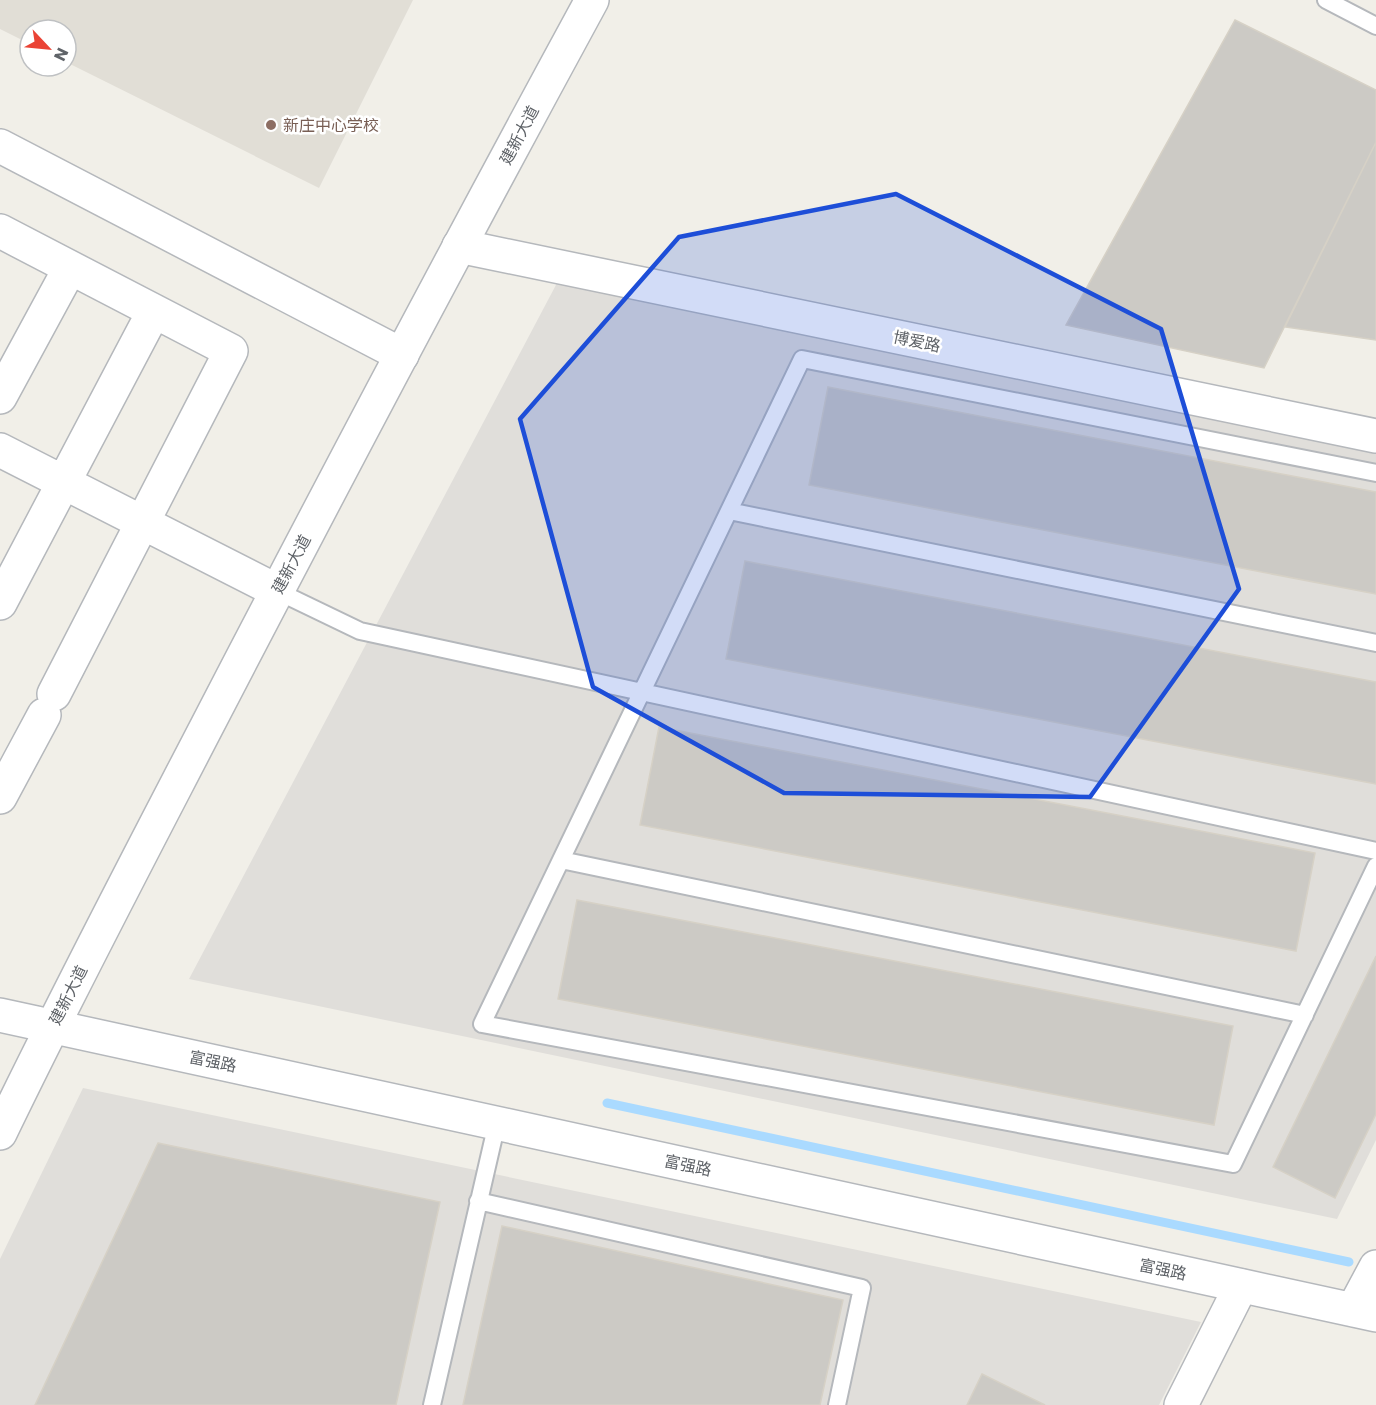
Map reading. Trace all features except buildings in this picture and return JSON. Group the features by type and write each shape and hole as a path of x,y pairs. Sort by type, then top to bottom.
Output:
{"street":[{"name":"建新大道","path":"0,1133 52,1026 277,591 592,0"},
{"path":"0,147 402,355"},
{"path":"0,231 231,351 0,797"},
{"name":"博爱路","path":"459,246 1376,436"},
{"path":"0,397 70,268"},
{"path":"0,603 154,311"},
{"path":"0,450 277,591"},
{"name":"富强路","path":"0,1015 1364,1313"},
{"path":"1364,1313 1376,1267"},
{"path":"1180,1405 1241,1286"}],"lane":[{"path":"1326,0 1376,26"},
{"path":"1376,473 802,359 482,1024 1233,1164 1376,866"},
{"path":"729,511 1376,643"},
{"path":"277,591 360,631 1376,851"},
{"path":"561,860 1305,1015"},
{"path":"432,1405 496,1123"},
{"path":"478,1201 862,1288 837,1405"}],"highlighted area":[{"path":"896,194 1161,329 1239,589 1090,797 784,793 593,687 520,419 679,237"}],"shaded area":[{"name":"新庄中心学校","path":"0,0 413,0 319,188 78,68 78,18 18,18 18,38 0,29"},
{"path":"557,283 1376,450 1376,1140 1337,1219 189,979"},
{"path":"83,1088 1201,1322 1159,1405 0,1405 0,1259"}],"waterway":[{"path":"607,1103 1349,1262"}],"place":[{"name":"新庄中心学校","path":"271,125"}]}
